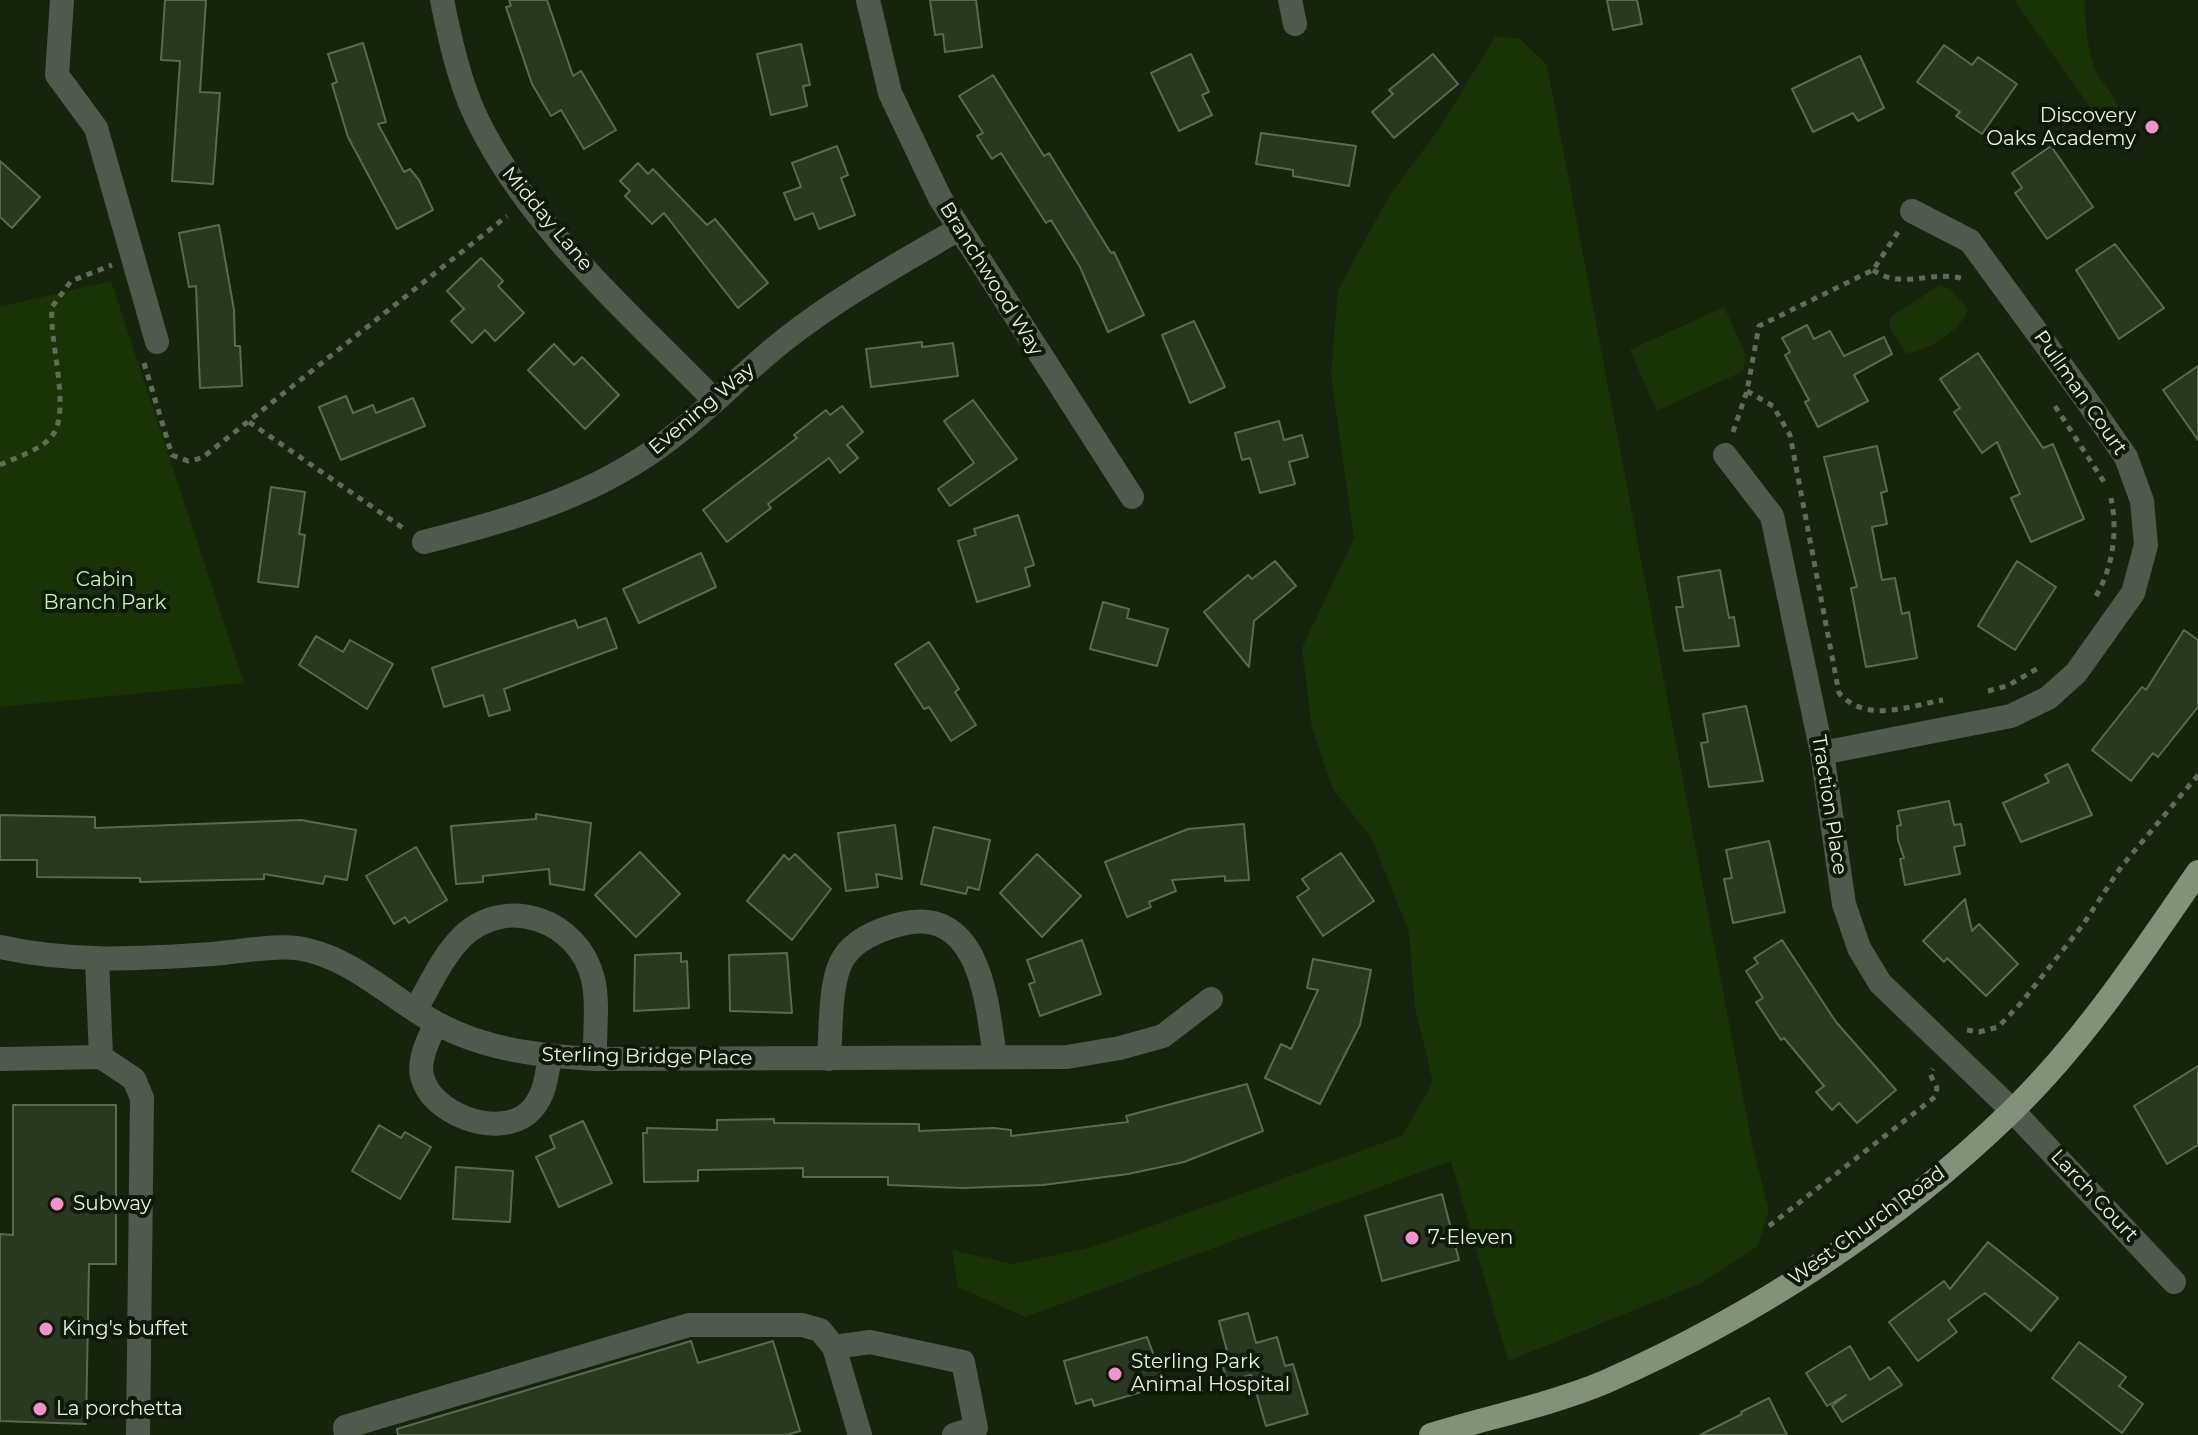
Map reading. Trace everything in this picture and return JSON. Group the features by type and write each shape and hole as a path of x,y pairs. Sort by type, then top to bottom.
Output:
{"main road":[{"name":"West Church Road","path":"1431,1435 1602,1383 1719,1327 1809,1272 1872,1226 1943,1172 2013,1111 2090,1024 2198,872"}],"street":[{"path":"62,0 57,75 96,128 149,347"},
{"name":"Midday Lane","path":"442,0 451,46 475,114 503,168 556,235 714,400"},
{"name":"Branchwood Way","path":"868,0 890,93 957,230 1132,497"},
{"name":"Pullman Court","path":"1822,753 2011,716 2048,698 2076,673 2133,593 2146,545 2142,501 2126,457 2102,422 1970,241 1912,211"},
{"name":"Evening Way","path":"424,542 482,528 587,489 635,464 678,433 714,400 836,302 957,230"},
{"name":"Traction Place","path":"1725,455 1772,516 1822,753 1844,904 1859,948 1880,983 2013,1111"},
{"path":"550,1057 539,1101 527,1115 509,1124 489,1125 436,1103 426,1089 421,1074 426,1016 446,955 463,935 486,919 534,916 554,925 569,938 593,979 595,1059"},
{"path":"829,1059 836,976 844,957 874,932 911,922 932,923 954,933 967,949 986,990 995,1057"},
{"name":"Sterling Bridge Place","path":"0,947 43,956 97,960 297,948 333,960 426,1016 472,1039 550,1057 595,1059 1067,1057 1120,1048 1163,1036 1211,999"},
{"path":"97,960 101,1057"},
{"path":"0,1059 101,1057 134,1079 142,1098 138,1435"},
{"name":"Larch Court","path":"2013,1111 2174,1282"},
{"path":"346,1435 345,1427 689,1325 802,1325 820,1330 834,1347 860,1435"},
{"path":"834,1347 870,1342 963,1362 976,1428 954,1435"}],"path":[{"path":"149,347 172,455 179,460 202,458 528,200"},
{"path":"1725,455 1747,391 1759,326 1873,270 1912,211"},
{"path":"108,250 118,279"},
{"path":"0,465 43,444 54,434 58,421 52,307 71,281 113,265"},
{"path":"1873,270 1883,277 1902,280 1953,275 1967,281 1975,290"},
{"path":"1747,391 1773,406 1790,435 1839,693 1850,705 1874,712 1952,698"},
{"path":"2052,402 2094,463 2106,486 2115,519 2110,566 2089,608"},
{"path":"249,422 424,542"},
{"path":"1983,693 2007,686 2050,658"},
{"path":"1961,1036 1968,1029 1979,1032 1998,1027 2021,1003 2082,926 2121,867 2198,775"},
{"path":"1769,1226 1935,1097 1937,1088 1930,1074 1936,1066"}],"green space":[{"path":"2014,0 2085,0 2092,61 2117,105 2120,119 2100,121"},
{"path":"1495,37 1519,38 1547,65 1752,1144 1769,1210 1758,1246 1701,1283 1508,1361 1451,1161 1025,1317 958,1287 952,1250 1012,1264 1093,1247 1402,1136 1433,1082 1415,1008 1409,932 1372,839 1333,789 1312,728 1302,648 1354,539 1331,375 1338,290 1389,196 1439,129"},
{"name":"Cabin Branch Park","path":"111,281 244,683 0,707 0,307"},
{"path":"1940,285 1950,289 1968,310 1958,325 1942,339 1923,349 1906,353 1889,327 1891,317"},
{"path":"1724,307 1746,355 1743,371 1657,411 1630,350"}],"building":[{"path":"165,0 206,0 200,92 220,93 213,184 172,181 180,61 161,60"},
{"path":"509,0 547,0 573,76 581,71 616,130 584,149 561,110 551,116 532,84 506,7 511,6"},
{"path":"930,0 976,0 982,47 945,52 943,34 935,35"},
{"path":"1607,0 1637,0 1642,24 1613,30"},
{"path":"363,43 386,122 378,124 404,172 410,169 419,180 433,210 397,229 348,137 332,84 337,82 328,54"},
{"path":"801,44 810,85 803,86 807,106 771,115 757,54"},
{"path":"1944,45 1972,65 1978,57 2017,84 1982,134 1956,116 1960,112 1917,82"},
{"path":"1191,54 1209,92 1202,95 1212,115 1179,131 1151,73"},
{"path":"1433,54 1458,84 1394,138 1372,112 1393,94 1389,90"},
{"path":"1860,56 1884,108 1858,121 1853,113 1813,132 1792,89"},
{"path":"993,75 1044,156 1049,153 1111,253 1114,252 1144,315 1108,332 1080,267 1051,220 1046,223 1001,153 992,159 977,136 983,133 959,96"},
{"path":"1261,133 1356,146 1349,186 1293,176 1293,170 1256,164"},
{"path":"837,146 848,175 841,178 855,215 819,229 813,213 795,220 784,193 801,187 792,163"},
{"path":"2051,146 2093,207 2047,239 2015,193 2022,188 2012,173"},
{"path":"0,161 40,197 12,228 0,217"},
{"path":"638,163 648,174 653,169 707,225 715,219 768,283 738,308 664,213 652,224 625,196 630,191 620,181"},
{"path":"219,225 234,310 235,346 240,346 242,386 200,388 196,286 189,287 179,233"},
{"path":"2115,244 2164,308 2119,339 2076,270"},
{"path":"481,258 503,281 498,286 524,313 495,341 485,330 472,343 451,321 464,309 447,291"},
{"path":"1194,321 1225,387 1190,403 1162,335"},
{"path":"1807,325 1814,339 1830,331 1844,356 1884,337 1892,354 1854,375 1868,401 1818,427 1805,402 1809,400 1785,355 1790,352 1782,338"},
{"path":"922,342 922,347 953,343 958,376 871,387 866,349"},
{"path":"554,344 574,365 582,357 619,395 585,429 528,370"},
{"path":"1978,353 2043,448 2053,444 2084,519 2031,542 2011,498 2020,494 1997,442 1982,453 1954,412 1960,408 1940,379"},
{"path":"2198,366 2198,440 2163,390"},
{"path":"346,396 353,413 373,405 376,413 413,398 425,426 341,460 319,407"},
{"path":"973,400 1017,459 950,506 938,489 974,463 944,421"},
{"path":"842,406 863,432 847,445 858,458 840,473 829,458 768,504 771,508 727,542 703,510 797,438 794,435 826,410 830,415"},
{"path":"1279,421 1284,440 1302,435 1308,457 1289,462 1295,484 1260,493 1250,458 1242,460 1235,433"},
{"path":"1877,446 1887,491 1881,493 1887,524 1872,527 1882,580 1895,578 1902,614 1909,612 1917,658 1866,667 1851,588 1857,587 1824,457"},
{"path":"271,487 305,492 299,534 305,535 298,587 258,582"},
{"path":"1018,515 1034,565 1025,568 1030,586 977,602 958,541 976,535 974,529"},
{"path":"701,553 716,587 639,623 623,589"},
{"path":"1275,561 1296,586 1254,621 1249,667 1204,612 1248,575 1252,579"},
{"path":"2017,561 2056,587 2015,650 1978,626"},
{"path":"1720,570 1729,618 1734,617 1739,646 1684,651 1676,607 1683,607 1678,577"},
{"path":"1103,602 1129,609 1127,618 1168,629 1157,666 1090,649"},
{"path":"606,618 617,648 504,689 510,710 489,716 483,695 444,707 432,668 575,620 578,628"},
{"path":"2184,630 2198,640 2198,707 2158,757 2153,753 2131,781 2092,750 2142,687 2146,690"},
{"path":"316,636 343,652 350,640 393,664 367,709 299,665"},
{"path":"929,642 959,689 955,692 976,725 951,741 929,707 924,709 895,664"},
{"path":"1746,706 1763,781 1709,787 1701,743 1708,742 1703,714"},
{"path":"2068,764 2092,815 2021,842 2003,803 2049,782 2045,775"},
{"path":"1949,801 1954,825 1961,824 1965,845 1954,847 1960,874 1905,885 1900,859 1904,858 1898,840 1897,826 1901,825 1898,811"},
{"path":"536,814 591,823 584,890 550,884 549,869 483,876 483,882 456,884 451,826 536,819"},
{"path":"0,815 95,817 95,828 301,820 356,830 347,880 325,876 323,884 264,874 264,879 140,882 140,878 37,877 37,860 0,860"},
{"path":"1244,824 1249,880 1225,881 1225,876 1172,880 1176,891 1149,902 1151,907 1127,917 1105,862 1188,829"},
{"path":"895,825 902,879 876,874 878,887 846,891 838,833"},
{"path":"934,827 990,840 979,890 968,887 966,894 921,884"},
{"path":"1769,841 1785,912 1733,923 1724,879 1732,878 1726,850"},
{"path":"416,847 447,900 409,923 405,917 394,924 366,876"},
{"path":"640,852 680,894 636,937 595,895"},
{"path":"1341,853 1374,901 1323,936 1297,897 1309,889 1302,879"},
{"path":"795,854 831,889 792,940 747,901 784,855 789,860"},
{"path":"1037,854 1081,896 1042,937 1000,893"},
{"path":"1965,899 1972,931 1979,924 2018,964 1986,996 1947,958 1944,962 1923,941"},
{"path":"1082,940 1101,994 1040,1016 1029,984 1035,982 1027,960"},
{"path":"1782,940 1836,1022 1896,1090 1857,1123 1839,1103 1832,1110 1816,1092 1824,1086 1784,1038 1781,1040 1756,1002 1763,998 1746,971 1758,963 1754,958"},
{"path":"681,953 681,962 687,961 689,1008 634,1011 635,955"},
{"path":"787,953 792,1013 730,1011 729,955"},
{"path":"1313,959 1371,970 1360,1025 1320,1104 1265,1078 1281,1044 1291,1049 1318,990 1307,988"},
{"path":"2198,1066 2198,1145 2167,1164 2134,1106"},
{"path":"1247,1084 1263,1131 1184,1162 1128,1174 1043,1185 963,1188 888,1185 888,1177 803,1177 803,1168 698,1170 698,1181 644,1182 643,1133 647,1133 647,1128 717,1130 717,1120 774,1119 774,1123 919,1124 919,1131 994,1128 1011,1130 1011,1136 1128,1122 1126,1116"},
{"path":"13,1105 116,1105 116,1264 89,1264 86,1424 0,1421 0,1234 13,1235"},
{"path":"583,1121 612,1183 559,1207 536,1157 555,1148 550,1136"},
{"path":"379,1125 401,1138 405,1132 431,1147 400,1199 352,1171"},
{"path":"456,1167 513,1171 510,1222 453,1219"},
{"name":"7-Eleven","path":"1442,1194 1459,1260 1382,1281 1365,1216"},
{"path":"1988,1242 2058,1298 2031,1331 1985,1293 1948,1320 1957,1332 1918,1361 1889,1322 1944,1281 1950,1289"},
{"path":"1248,1313 1256,1343 1277,1337 1285,1366 1293,1364 1308,1414 1266,1426 1251,1375 1227,1381 1219,1353 1227,1351 1219,1321"},
{"name":"Sterling Park Animal Hospital","path":"1147,1337 1165,1385 1094,1406 1092,1399 1076,1404 1064,1361"},
{"path":"691,1341 698,1363 773,1341 800,1431 786,1435 398,1435 397,1429"},
{"path":"2079,1342 2126,1377 2119,1386 2143,1404 2122,1433 2052,1378"},
{"path":"1850,1346 1870,1380 1889,1367 1902,1385 1842,1422 1832,1406 1846,1395 1827,1406 1806,1373"},
{"path":"1769,1398 1787,1435 1700,1435 1742,1414"}],"place":[{"name":"Discovery Oaks Academy","path":"2152,127"},
{"name":"Subway","path":"57,1204"},
{"name":"7-Eleven","path":"1412,1238"},
{"name":"King's buffet","path":"46,1329"},
{"name":"Sterling Park Animal Hospital","path":"1115,1374"},
{"name":"La porchetta","path":"40,1409"}]}
